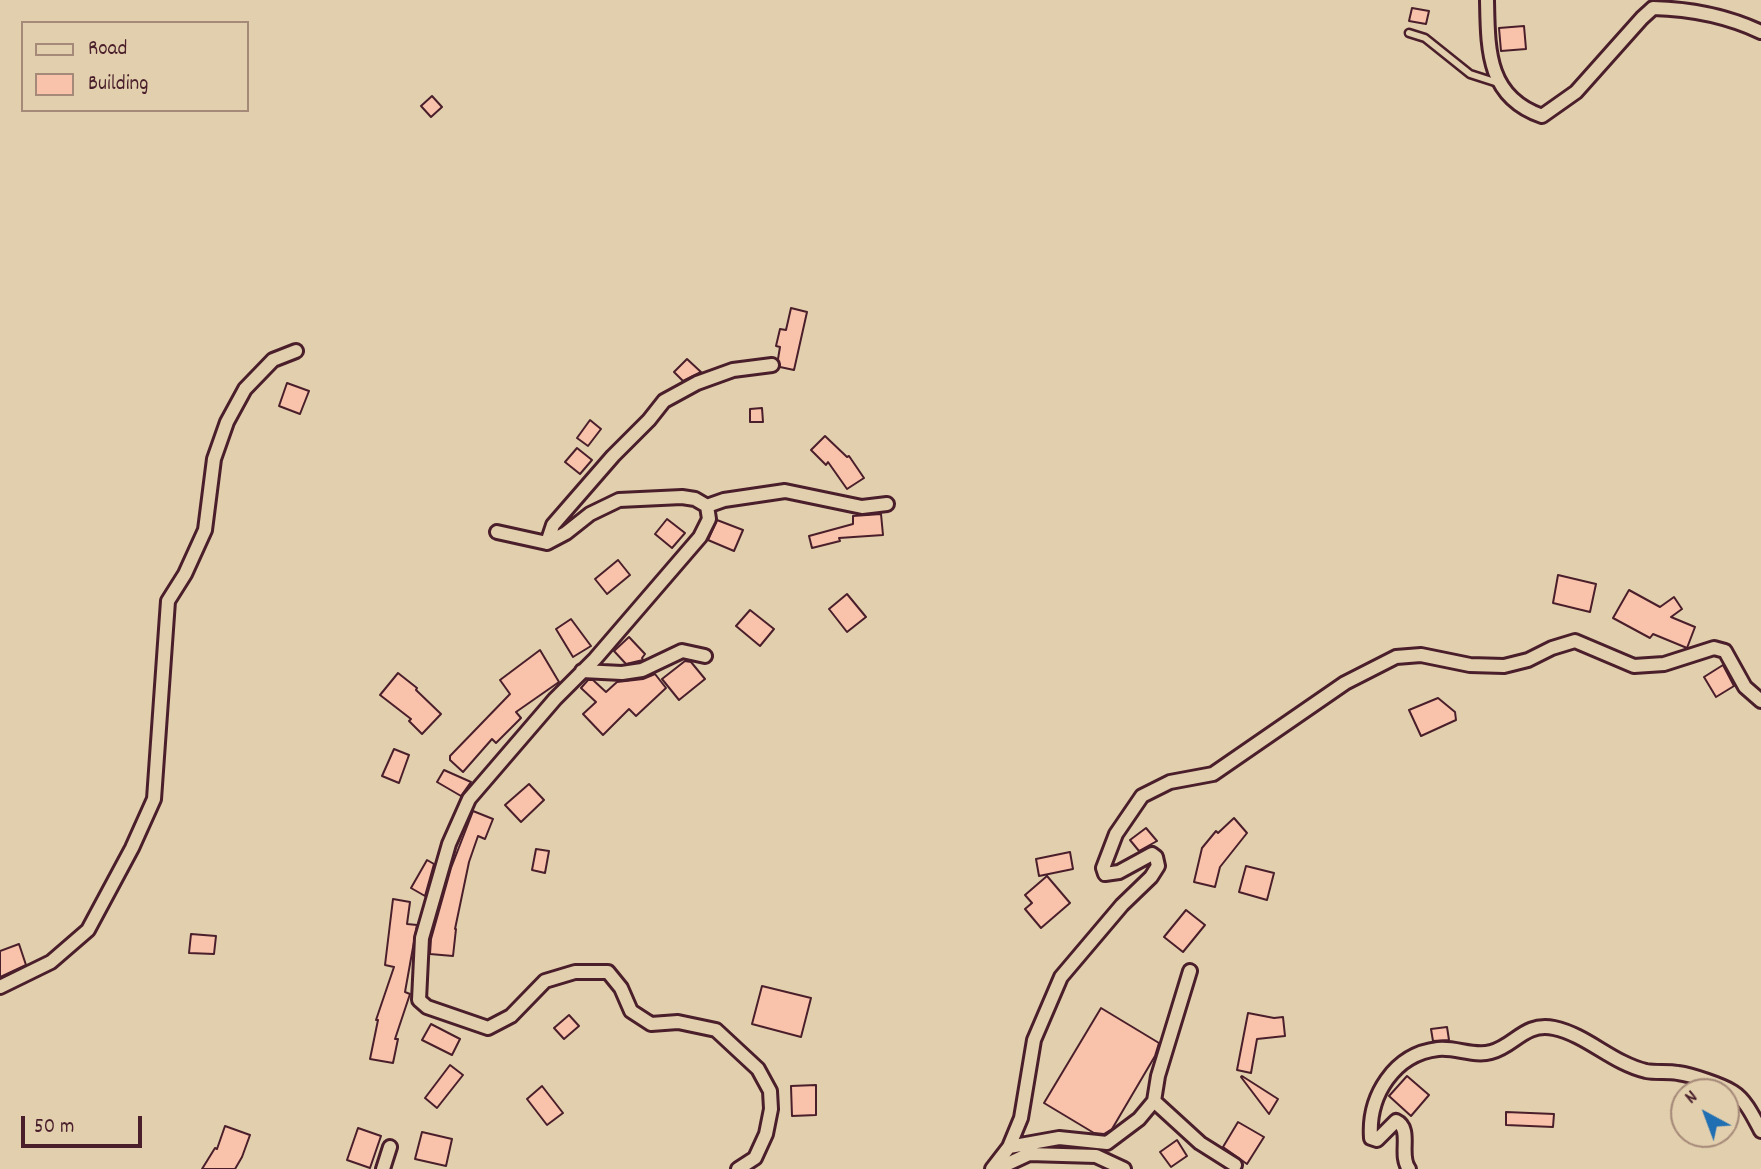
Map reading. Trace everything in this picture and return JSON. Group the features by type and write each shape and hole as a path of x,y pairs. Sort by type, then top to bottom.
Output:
{"street":[{"path":"1488,0 1488,45 1496,79 1524,109 1542,116 1576,92 1653,8 1733,19 1761,32"},
{"path":"0,987 51,962 88,930 132,848 154,799 168,601 185,574 205,530 214,459 227,422 245,389 273,360 296,351"},
{"path":"547,542 553,525 664,401 697,383 733,370 772,365"},
{"path":"497,533 547,542 566,533 590,514 619,500 682,497 695,499 707,506 724,500 785,491 862,507 887,504"},
{"path":"707,506 709,519 700,537 469,799 449,844 422,938 419,1000 428,1007 488,1028 511,1016 545,981 575,972 608,972 621,988 631,1011 651,1024 678,1023 716,1030 758,1069 770,1091 771,1109 766,1134 755,1158 738,1169"},
{"path":"995,1169 1009,1147 1021,1118 1034,1041 1061,977 1158,866 1156,857 1152,854 1118,873 1105,874 1103,868 1116,834 1142,796 1170,782 1213,774 1345,683 1396,657 1421,655 1471,665 1504,666 1575,642 1634,666 1664,664 1714,648 1725,651 1745,688 1761,701"},
{"path":"582,671 622,673 642,670 682,652 705,656"},
{"path":"1009,1147 1059,1138 1107,1143 1139,1119 1154,1101 1158,1076 1190,971"},
{"path":"1409,1169 1404,1163 1405,1129 1402,1124 1396,1121 1377,1140 1371,1138 1377,1093 1387,1078 1416,1056 1437,1049 1492,1052 1521,1033 1535,1028 1554,1028 1580,1038 1612,1058 1647,1071 1680,1073 1735,1093 1751,1112 1761,1131"},
{"path":"1154,1101 1200,1143 1235,1165"},
{"path":"383,1169 390,1147"},
{"path":"995,1169 1029,1153 1096,1156 1124,1169"}],"lane":[{"path":"1409,33 1425,38 1470,74 1500,83"}],"building":[{"path":"1412,8 1429,11 1426,24 1409,21"},
{"path":"1524,26 1526,49 1501,51 1499,28"},
{"path":"432,96 442,107 431,117 421,106"},
{"path":"791,308 807,312 794,370 780,367 780,347 776,346 780,329 786,330"},
{"path":"687,359 701,372 683,381 674,372"},
{"path":"287,383 309,391 300,414 279,406"},
{"path":"762,408 763,422 750,422 750,409"},
{"path":"590,420 601,429 588,446 577,438"},
{"path":"825,436 849,456 864,478 847,489 828,462 826,465 811,450"},
{"path":"577,448 592,460 580,474 565,462"},
{"path":"881,514 883,535 839,538 840,541 812,548 809,536 853,524 853,516"},
{"path":"667,519 685,533 672,548 655,534"},
{"path":"717,520 743,530 734,551 708,540"},
{"path":"618,560 630,575 607,594 595,579"},
{"path":"1558,575 1596,584 1590,612 1553,603"},
{"path":"1629,590 1660,607 1674,597 1682,609 1671,617 1695,627 1687,648 1653,634 1650,638 1613,618"},
{"path":"847,594 866,617 847,632 829,609"},
{"path":"750,610 774,629 760,646 736,626"},
{"path":"571,619 591,646 573,657 556,629"},
{"path":"629,637 645,654 643,660 626,664 614,651"},
{"path":"540,650 559,682 516,712 521,718 496,743 492,739 463,772 450,760 450,756 510,694 500,680"},
{"path":"685,661 691,662 705,679 679,700 662,679"},
{"path":"1723,665 1734,686 1716,697 1704,677"},
{"path":"398,673 417,688 441,714 422,734 409,721 411,719 380,695"},
{"path":"655,674 666,688 636,716 629,709 603,735 583,714 596,702 581,688 588,680 593,680 606,692 617,682 643,679"},
{"path":"1438,698 1455,712 1456,720 1421,736 1409,710"},
{"path":"394,749 409,755 399,783 382,776"},
{"path":"444,770 471,782 461,796 437,782"},
{"path":"529,784 544,800 521,822 505,805"},
{"path":"473,811 493,819 485,839 478,836 469,862 455,929 453,956 430,954 431,939 451,868"},
{"path":"1234,818 1247,833 1220,867 1215,887 1194,882 1202,848 1216,831 1218,833"},
{"path":"1146,828 1157,841 1139,851 1130,840"},
{"path":"536,849 549,851 545,873 532,870"},
{"path":"1070,852 1073,869 1039,876 1036,859"},
{"path":"427,860 434,864 425,896 411,888"},
{"path":"1246,866 1274,873 1267,900 1239,892"},
{"path":"1047,876 1070,903 1041,928 1025,909 1032,903 1025,895"},
{"path":"393,899 410,902 407,924 417,925 405,992 410,994 395,1039 398,1039 393,1063 370,1059 376,1020 394,967 385,965"},
{"path":"1186,910 1205,925 1183,952 1164,937"},
{"path":"191,934 216,936 214,954 189,953"},
{"path":"19,944 26,965 0,977 0,951"},
{"path":"762,986 811,998 801,1037 752,1024"},
{"path":"1101,1008 1159,1043 1155,1056 1112,1129 1104,1134 1094,1133 1044,1103"},
{"path":"1248,1013 1283,1017 1285,1036 1257,1039 1251,1073 1237,1070"},
{"path":"569,1015 579,1026 564,1039 554,1028"},
{"path":"431,1024 460,1039 452,1055 422,1040"},
{"path":"1447,1027 1449,1040 1433,1041 1431,1029"},
{"path":"450,1065 463,1075 437,1108 425,1098"},
{"path":"1407,1076 1429,1095 1411,1116 1389,1096"},
{"path":"1241,1077 1278,1099 1269,1114"},
{"path":"816,1085 816,1115 792,1116 791,1086"},
{"path":"542,1086 563,1113 547,1125 527,1099"},
{"path":"1506,1112 1554,1114 1553,1127 1506,1125"},
{"path":"1238,1122 1264,1137 1247,1164 1223,1147"},
{"path":"225,1126 250,1135 242,1157 235,1169 202,1169 215,1148 217,1149"},
{"path":"358,1128 381,1136 370,1168 347,1160"},
{"path":"422,1132 452,1139 446,1166 415,1159"},
{"path":"1177,1140 1187,1156 1171,1167 1160,1152"}]}
